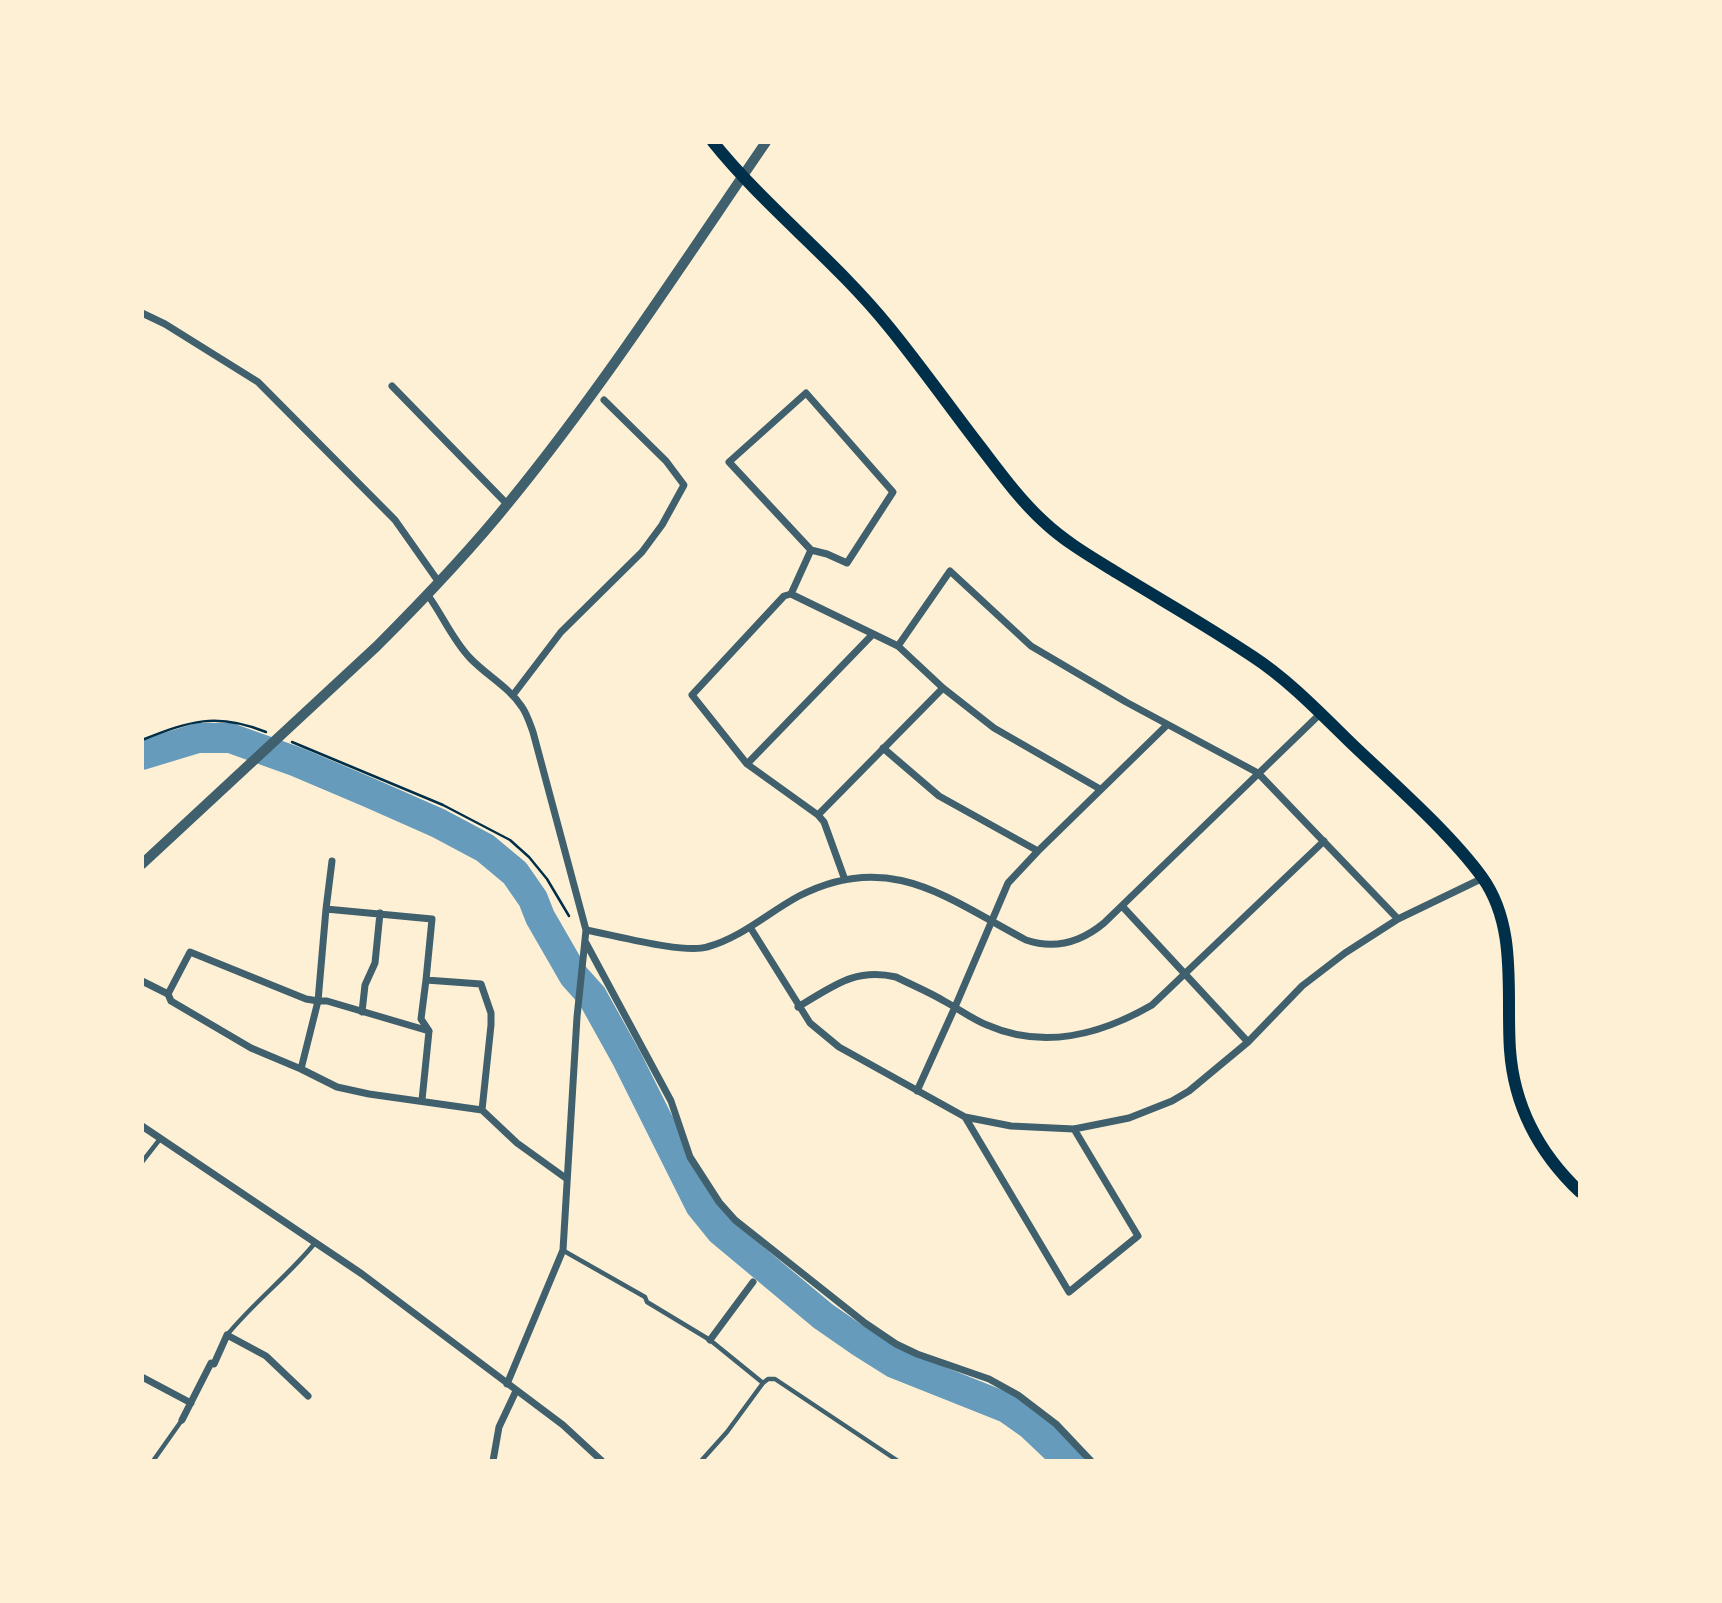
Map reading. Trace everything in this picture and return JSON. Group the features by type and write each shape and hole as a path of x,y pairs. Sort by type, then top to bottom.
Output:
{"main road":[{"path":"713,142 741,177 844,277 887,325 1007,482 1044,522 1087,555 1254,657 1285,681 1444,835 1483,878 1503,925 1509,970 1510,1049 1520,1105 1536,1139 1564,1177 1580,1192"}],"street":[{"path":"142,864 286,734 377,646 507,504 614,365 766,142"},
{"path":"142,313 258,382 395,520 438,581"},
{"path":"392,386 507,504"},
{"path":"806,393 893,492 847,563 811,550 729,462 806,393"},
{"path":"513,695 561,632 642,552 662,525 684,485 666,461 604,400"},
{"path":"791,594 811,550"},
{"path":"898,646 950,571 1031,646 1167,725 1258,773 1398,919"},
{"path":"427,594 470,658 513,695 524,709 533,732 586,930 577,1017 563,1250 507,1384"},
{"path":"845,880 824,822 747,764 692,695 784,596 791,594 898,646 943,688 994,728 1100,789"},
{"path":"747,764 873,634"},
{"path":"818,815 943,688"},
{"path":"586,930 688,949 706,947 750,927 800,895 845,880 874,876 910,882 934,891 992,923 1041,945 1055,945 1087,936 1122,906 1320,714"},
{"path":"917,1091 1008,883 1038,850 1167,725"},
{"path":"883,748 939,796 1038,850"},
{"path":"799,1007 838,983 868,973 896,977 987,1025 1007,1032 1041,1038 1061,1038 1095,1032 1129,1019 1152,1006 1324,841"},
{"path":"301,1069 318,1001 332,860"},
{"path":"750,927 810,1023 839,1047 965,1116 1011,1126 1074,1129 1129,1118 1171,1101 1210,1075 1248,1042 1302,986 1345,953 1398,919 1483,878"},
{"path":"1122,906 1248,1042"},
{"path":"326,909 432,919 421,1019 429,1031 422,1100"},
{"path":"362,1012 365,985 375,963 380,913"},
{"path":"585,943 671,1101 696,1167 719,1202 735,1220 865,1323 896,1344 989,1379 1018,1395 1056,1424 1091,1461"},
{"path":"168,994 190,952 306,999 327,1001 429,1031"},
{"path":"426,980 481,984 491,1013 482,1110"},
{"path":"142,981 168,994 171,1001 251,1048 337,1087 482,1110 517,1143 567,1179"},
{"path":"965,1116 1069,1292 1138,1236 1074,1129"},
{"path":"142,1126 362,1274 563,1425 602,1461"},
{"path":"710,1340 753,1282"},
{"path":"182,1420 227,1335 266,1356 308,1396"},
{"path":"142,1377 191,1404"},
{"path":"493,1461 499,1427 516,1391"}],"lane":[{"path":"142,1162 160,1139"},
{"path":"227,1335 245,1312 316,1242"},
{"path":"563,1250 645,1297 647,1301 710,1340 763,1383"},
{"path":"701,1461 768,1379 775,1379 898,1461"},
{"path":"153,1461 182,1420"}],"path":[{"path":"142,740 211,719 235,722 270,733"},
{"path":"286,734 469,817 510,840 547,879 585,943"}],"waterway":[{"path":"142,755 198,738 230,738 297,762 370,793 438,823 485,848 515,873 533,899 540,917 574,976 592,996 627,1059 700,1205 721,1231 823,1316 859,1341 894,1363 1007,1408 1031,1425 1069,1461"}]}
